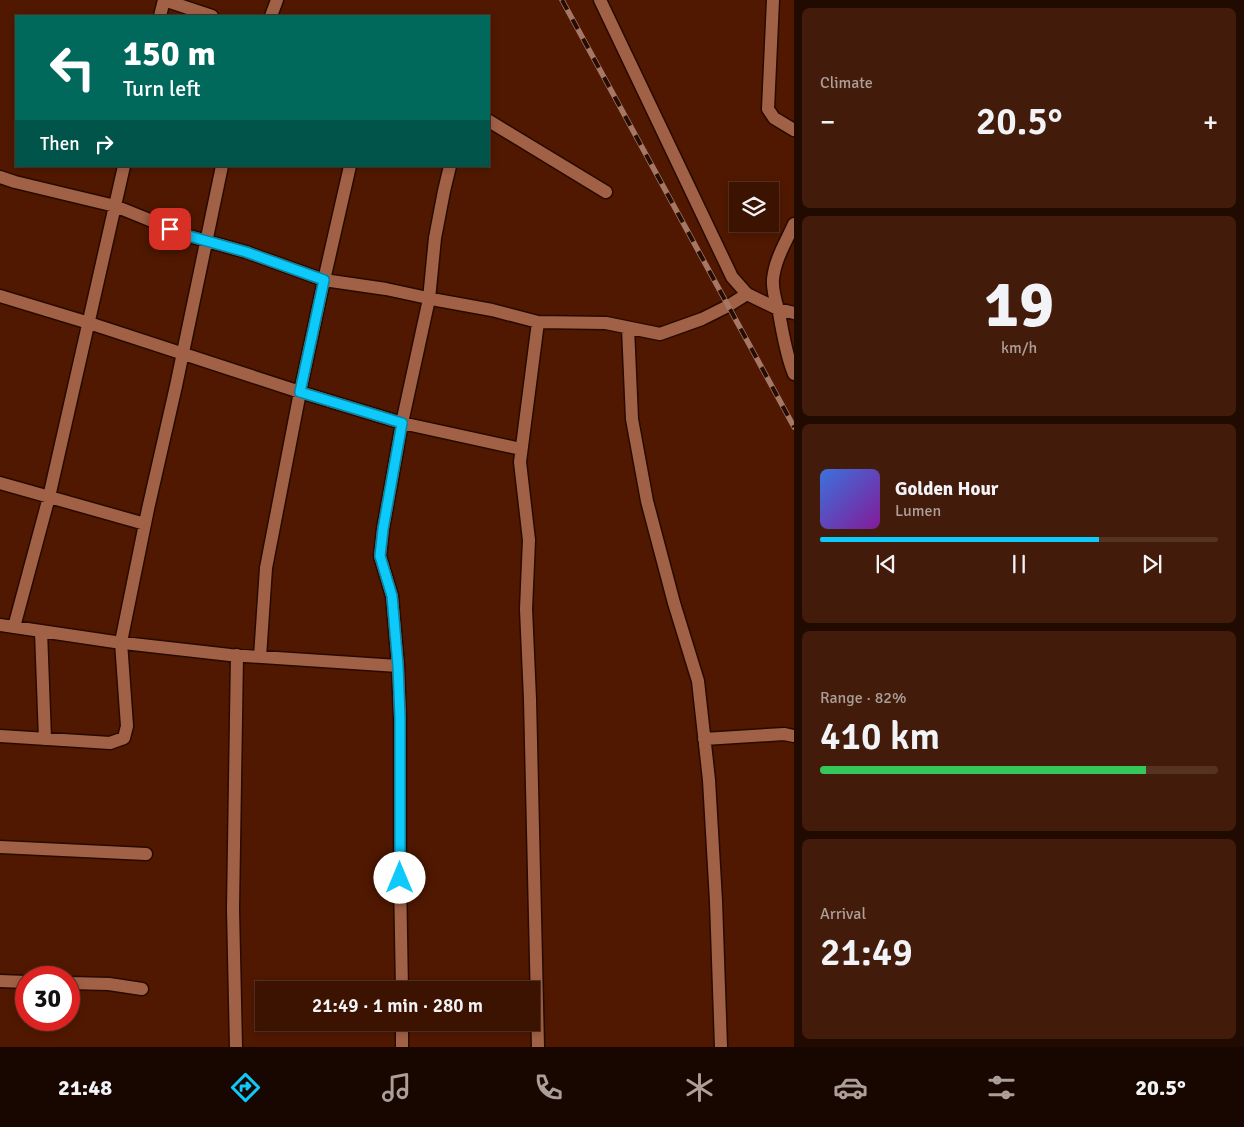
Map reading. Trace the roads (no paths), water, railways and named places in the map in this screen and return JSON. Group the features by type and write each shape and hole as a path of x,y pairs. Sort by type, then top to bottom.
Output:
{"street":[{"path":"160,15 164,0 209,15"},
{"path":"271,15 277,0"},
{"path":"600,0 732,277 747,294 794,313"},
{"path":"773,0 768,109 774,118 794,130"},
{"path":"490,122 606,192"},
{"path":"14,627 49,497 124,167"},
{"path":"0,736 110,743 124,738 127,726 121,642 222,167"},
{"path":"260,657 266,568 300,392 350,167"},
{"path":"402,981 398,666 392,596 380,556 402,423 429,299 435,238 450,167"},
{"path":"0,177 115,206 189,236 246,252 324,280 386,289 492,310 538,322 606,324 660,334 702,319 747,294"},
{"path":"794,224 778,257 773,293 794,374"},
{"path":"0,296 402,423 521,449"},
{"path":"538,322 520,462 529,540 526,609 530,699 538,1047"},
{"path":"628,328 632,419 647,501 674,603 698,681 709,780 716,901 721,1047"},
{"path":"0,483 145,524"},
{"path":"0,625 121,642 237,655 398,666"},
{"path":"41,631 45,739"},
{"path":"236,1047 233,909 237,655"},
{"path":"704,739 784,734 794,736"},
{"path":"0,847 146,854"},
{"path":"0,981 15,982"},
{"path":"80,983 142,988"},
{"path":"402,1031 402,1047"}],"railway":[{"path":"562,0 794,427"}]}
